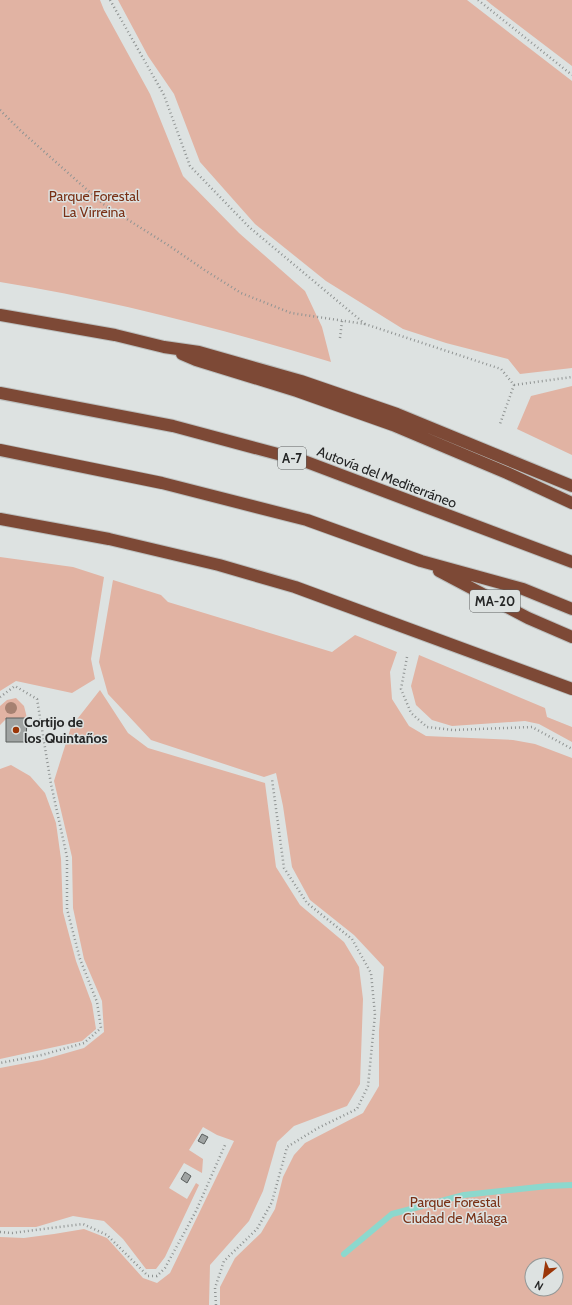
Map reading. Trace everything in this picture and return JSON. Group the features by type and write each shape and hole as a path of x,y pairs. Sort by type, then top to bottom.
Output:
{"highway":[{"path":"0,315 114,335 164,347 199,352 301,381 382,409 572,486"},
{"path":"164,347 196,360 297,391 393,425 507,473 572,503"},
{"name":"Autovía del Mediterráneo","path":"0,393 173,426 304,461 572,562"},
{"path":"0,450 162,483 307,520 420,561 523,589 572,609"},
{"path":"0,519 109,539 219,565 295,587 572,689"},
{"name":"MA-20","path":"420,561 528,618 572,637"}],"path":[{"path":"110,0 164,95 190,166 249,227 365,324"},
{"path":"478,0 572,75"},
{"path":"0,110 104,204 212,275 241,292 291,313 365,324 501,369 514,385"},
{"path":"340,338 342,320"},
{"path":"514,385 572,377"},
{"path":"500,424 514,385"},
{"path":"406,657 401,689 411,713 427,727 453,730 532,727 572,749"},
{"path":"0,697 15,686 37,699 51,784 67,857 67,909 80,959 97,1002 101,1028 84,1043 42,1055 0,1063"},
{"path":"216,1305 215,1288 224,1261 257,1229 272,1202 287,1147 318,1128 357,1109 368,1086 375,1015 371,973 352,939 307,903 284,868 272,779"},
{"path":"0,1232 12,1233 83,1224 107,1235 148,1276 157,1276 165,1268 196,1211 225,1145"}],"green space":[{"name":"Parque Forestal La Virreina","path":"0,0 100,0 150,94 183,176 239,233 305,291 322,327 331,362 167,316 84,297 0,282"},
{"path":"118,0 467,0 572,81 572,368 520,374 508,359 446,343 403,329 326,281 255,224 200,162 174,94 148,56"},
{"path":"486,0 572,0 572,66 492,5"},
{"path":"572,386 572,455 517,429 531,396"},
{"path":"0,557 73,567 104,577 91,659 95,679 72,693 16,681 0,691"},
{"name":"Parque Forestal Ciudad de Málaga","path":"113,580 161,595 168,602 332,652 355,635 397,652 390,672 392,699 409,726 426,736 513,740 535,744 572,758 572,1305 220,1305 220,1287 235,1258 261,1233 275,1209 283,1177 294,1155 305,1143 363,1113 379,1086 379,1031 384,967 354,935 310,900 292,867 283,806 276,773 264,777 151,740 108,694 99,662"},
{"path":"419,655 545,708 547,717 572,727 572,742 539,724 525,721 452,726 432,720 416,705 411,686"},
{"path":"100,690 128,733 148,748 265,783 276,867 300,905 344,942 359,967 363,999 360,1084 347,1106 294,1126 277,1142 263,1191 249,1221 210,1265 209,1305 0,1305 0,1237 24,1238 84,1229 107,1238 143,1278 157,1283 170,1273 234,1141 217,1135 203,1127 189,1150 203,1159 202,1173 184,1163 169,1188 187,1199 196,1183 199,1185 165,1257 156,1269 146,1269 123,1239 104,1221 73,1216 36,1227 0,1227 0,1068 42,1060 84,1048 104,1032 102,1001 84,959 73,908 72,857 54,781 71,727"},
{"path":"16,698 24,706 27,718 7,718 0,725 0,706 7,700"},
{"path":"11,765 30,776 45,793 56,823 61,859 63,912 76,961 92,1004 96,1029 82,1041 0,1059 0,769"}],"building":[{"name":"Cortijo de los Quintaños","path":"6,718 27,718 26,742 6,742"},
{"path":"202,1134 208,1137 204,1144 198,1141"},
{"path":"185,1172 191,1176 187,1183 181,1179"}],"waterway":[{"path":"344,1254 392,1214 464,1195 548,1186 572,1185"}],"place":[{"name":"Cortijo de los Quintaños","path":"16,730"}]}
